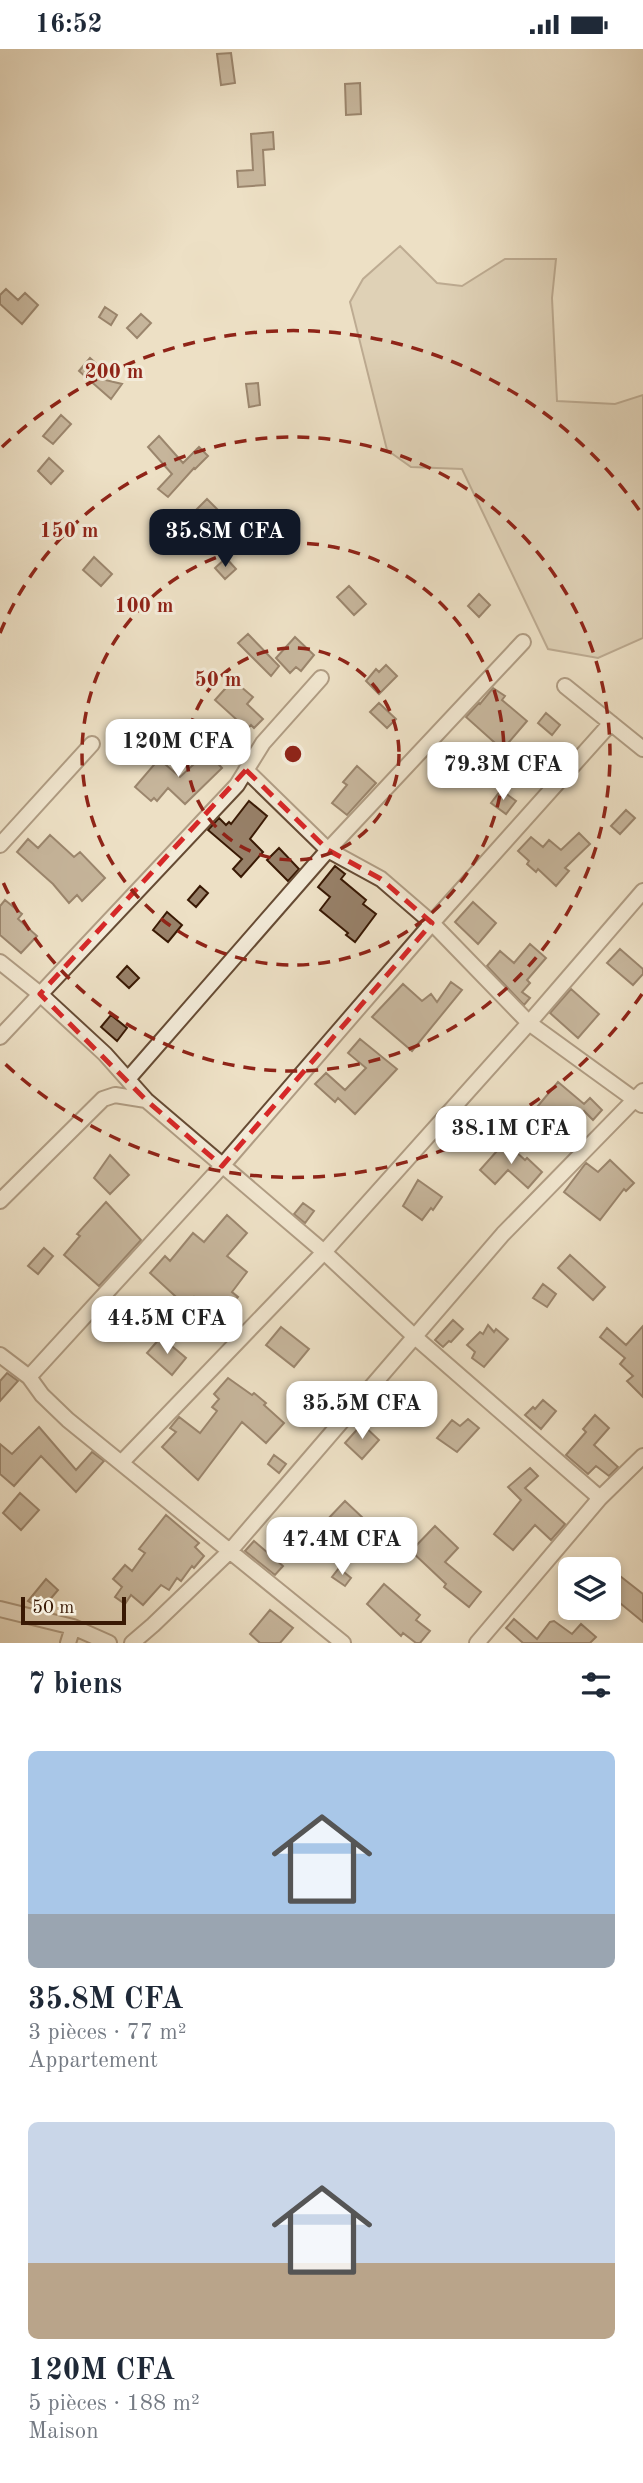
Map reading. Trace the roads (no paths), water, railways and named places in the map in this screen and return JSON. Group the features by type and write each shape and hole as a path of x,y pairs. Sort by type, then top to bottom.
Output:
{"street":[{"path":"128,1079 328,850 523,642"},
{"path":"0,1037 237,785 263,743 321,678"},
{"path":"565,686 643,749"},
{"path":"29,1377 222,1165 432,923 611,723"},
{"path":"0,845 92,744"},
{"path":"132,1643 230,1551 503,1234 641,1099 529,1023 432,923 381,879 328,850 246,770"},
{"path":"121,1463 324,1252 643,891"},
{"path":"0,963 40,994 105,1054 146,1100 324,1252 415,1337 600,1498"},
{"path":"0,1201 103,1099 115,1095 146,1100"},
{"path":"0,1355 29,1377 42,1395 68,1420 343,1643"},
{"path":"477,1643 600,1498 643,1457"},
{"path":"0,1609 73,1627 109,1643"},
{"path":"68,1643 73,1627"}]}
